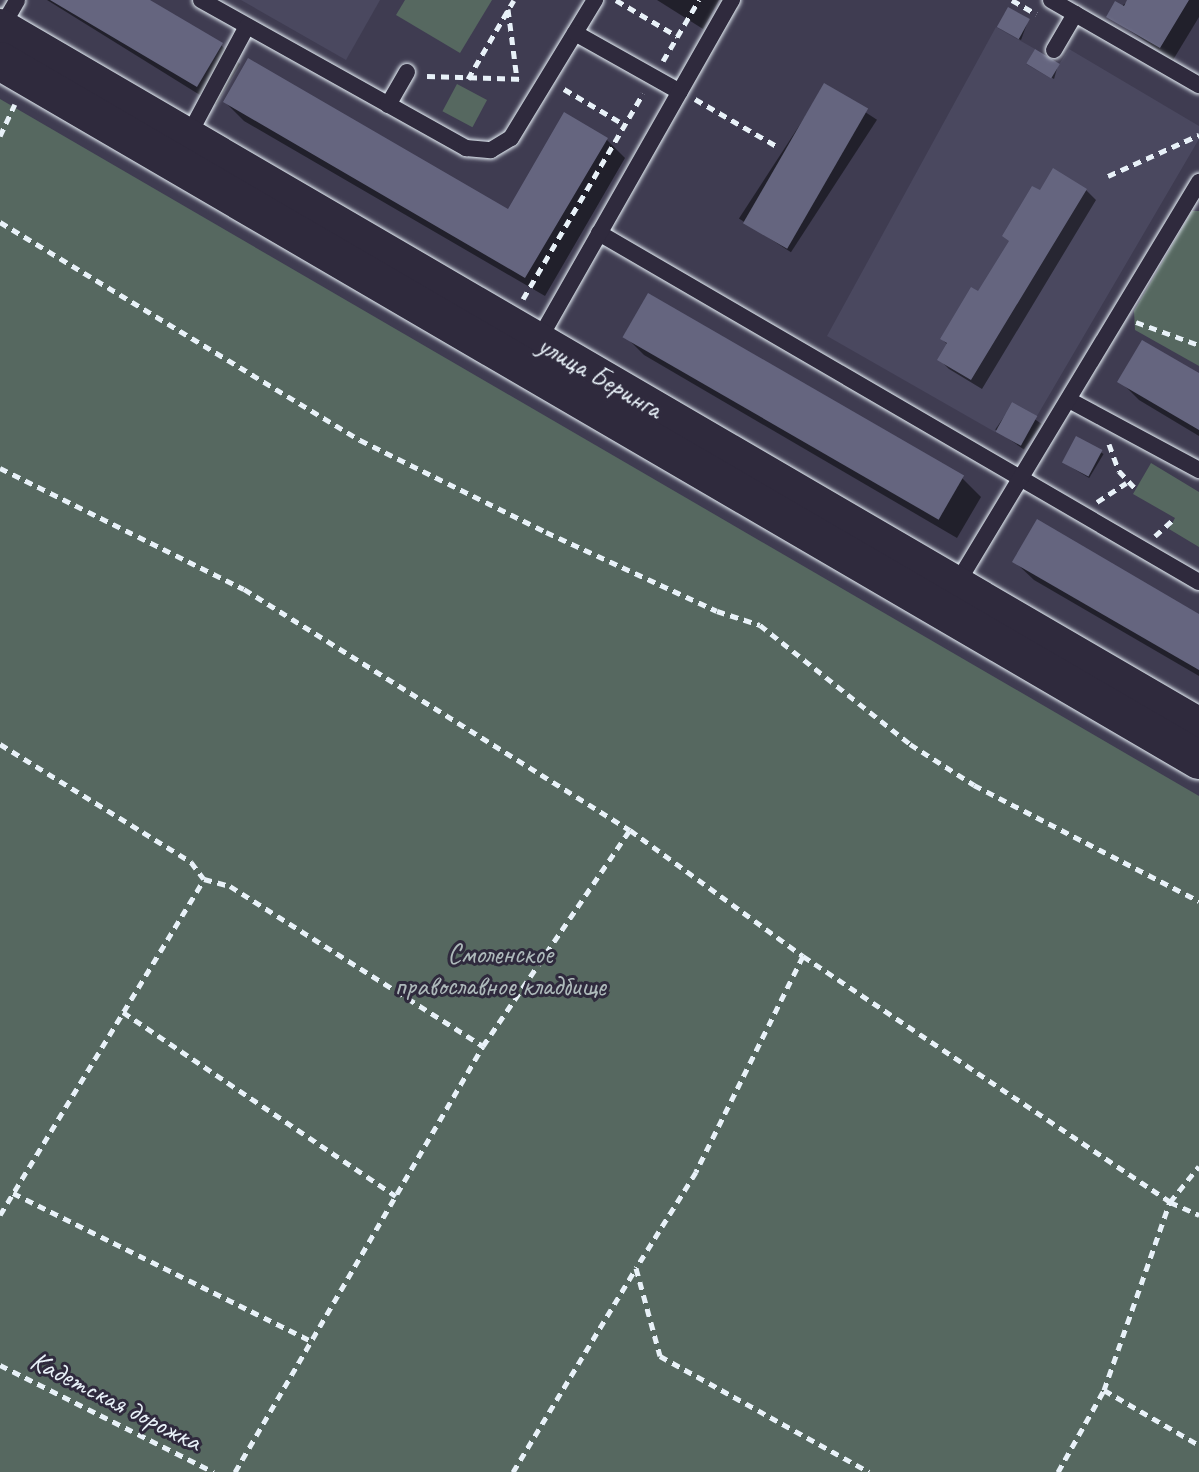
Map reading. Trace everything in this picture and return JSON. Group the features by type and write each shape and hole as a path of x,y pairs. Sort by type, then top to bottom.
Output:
{"street":[{"name":"улица Беринга","path":"0,29 181,150 948,597 1199,760"},
{"name":"улица Беринга","path":"0,61 181,150"},
{"name":"улица Беринга","path":"948,597 1199,727"}],"lane":[{"path":"0,29 17,0"},
{"path":"201,0 466,148 491,150 511,138 595,0"},
{"path":"531,354 732,0"},
{"path":"1051,0 1199,85"},
{"path":"1054,50 1075,14"},
{"path":"181,150 247,26"},
{"path":"575,33 680,92"},
{"path":"388,105 407,72"},
{"path":"948,597 1022,480 1199,182"},
{"path":"599,233 1199,582"},
{"path":"1069,400 1199,470"}],"path":[{"path":"468,79 514,0"},
{"path":"616,0 677,36"},
{"path":"523,299 699,0"},
{"path":"508,9 517,79"},
{"path":"407,72 468,79 547,79 625,125"},
{"path":"680,92 778,147"},
{"path":"0,136 18,98"},
{"path":"1108,176 1199,135"},
{"path":"0,222 360,440 546,532 717,611 760,625 910,744 974,785 1199,901"},
{"path":"1119,316 1199,345"},
{"path":"1103,418 1111,455 1126,483 1136,489"},
{"path":"0,468 244,589 630,830 803,956 1170,1202 1199,1215"},
{"path":"1085,516 1126,483"},
{"path":"0,744 191,862 204,879 230,886 483,1046"},
{"path":"235,1472 483,1046 630,830"},
{"path":"0,1215 204,879"},
{"path":"513,1472 696,1172 803,956"},
{"path":"123,1012 396,1196"},
{"path":"1058,1472 1104,1390 1170,1202 1199,1166"},
{"path":"13,1193 311,1341"},
{"path":"636,1268 660,1356 869,1472"},
{"name":"Кадетская дорожка","path":"0,1365 214,1472"},
{"path":"1104,1390 1199,1445"}],"shaded area":[{"path":"241,0 380,0 346,60"},
{"path":"996,27 1035,49 1026,64 1050,78 1069,49 1199,126 1199,139 1037,416 1012,402 995,432 827,336"}],"green space":[{"path":"405,0 492,0 460,53 396,15"},
{"path":"457,84 487,100 472,127 442,111"},
{"name":"Смоленское православное кладбище","path":"0,99 1199,796 1199,1472 0,1472"},
{"path":"1192,211 1199,211 1199,366 1135,330 1134,311"},
{"path":"1151,463 1199,492 1199,547 1169,529 1175,518 1133,494"}],"building":[{"path":"50,0 150,0 223,43 197,87"},
{"path":"1127,0 1189,0 1160,48 1106,17 1115,1 1124,6"},
{"path":"1008,7 1030,19 1019,39 997,27"},
{"path":"1035,49 1060,64 1051,79 1026,64"},
{"path":"248,58 508,209 564,112 608,138 525,278 223,102"},
{"path":"824,83 868,108 787,249 743,223"},
{"path":"1053,168 1087,189 971,380 937,360 947,343 940,339 971,287 978,291 1009,241 1002,236 1032,186 1040,190"},
{"path":"648,293 964,476 939,520 622,337"},
{"path":"1142,340 1199,373 1199,430 1117,382"},
{"path":"1012,402 1037,416 1021,446 996,432"},
{"path":"1076,436 1102,450 1088,477 1062,462"},
{"path":"1037,519 1199,614 1199,670 1012,562"}]}
